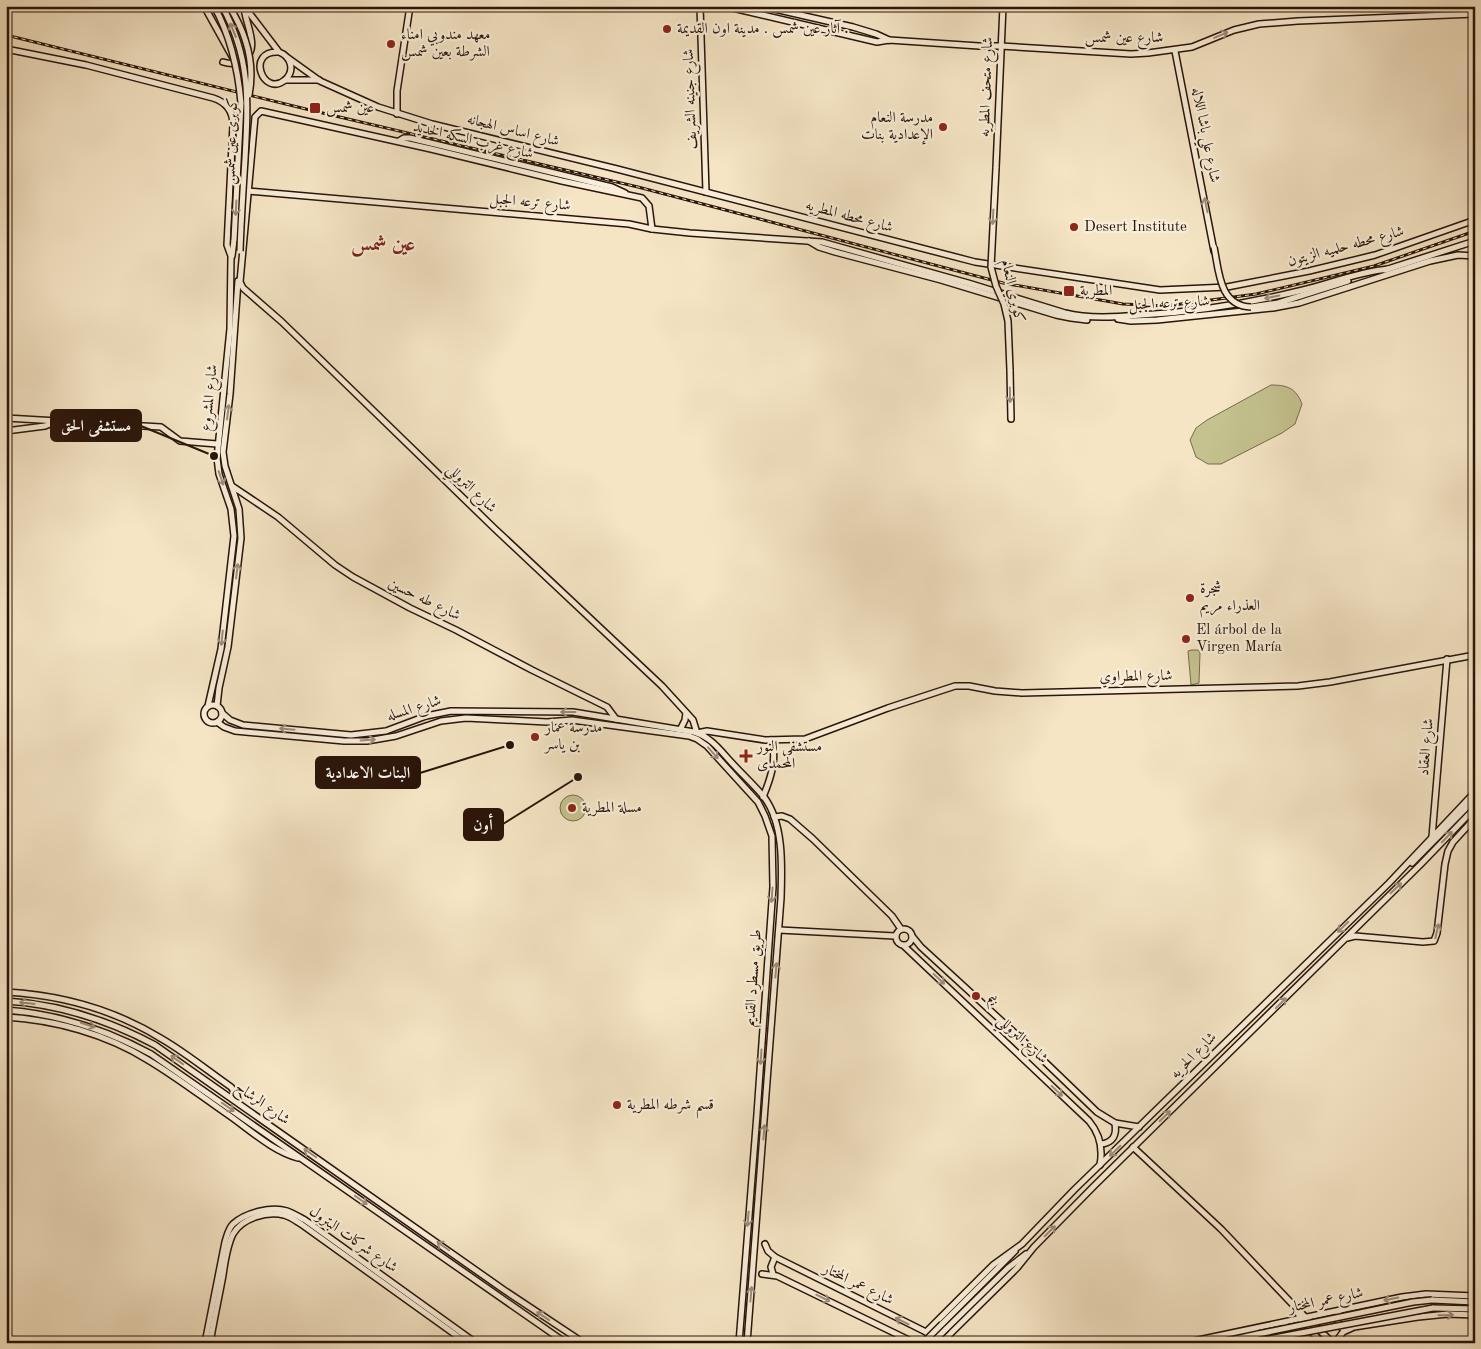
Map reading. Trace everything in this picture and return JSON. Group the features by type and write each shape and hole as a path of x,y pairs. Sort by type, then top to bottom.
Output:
{"street":[{"path":"204,6 235,61"},
{"name":"كوبرى عين شمس","path":"214,6 226,30 235,61 241,103 232,256"},
{"name":"كوبرى عين شمس","path":"222,6 238,43 248,103 239,282"},
{"path":"229,6 242,33 250,58 251,80 248,103"},
{"path":"244,6 279,52 288,58 291,68 289,75 279,83 272,83 264,78 260,66 264,57 269,53 279,52"},
{"path":"223,62 233,64 240,62 248,56 251,50 252,39 244,6"},
{"path":"397,114 397,91 410,6"},
{"name":"شارع جنينه الشريف","path":"700,6 706,192"},
{"name":"شارع عين شمس","path":"724,6 871,42 889,40 1131,54 1175,51 1202,44 1236,29 1260,24 1475,14"},
{"name":"شارع عين شمس","path":"761,6 853,27 889,40"},
{"name":"شارع متحف المطريه","path":"996,168 1002,6"},
{"name":"شارع المشروع","path":"6,48 86,65 213,98 226,106 233,120 227,240 228,250 232,256 230,329 217,444 217,466 231,509 234,536 221,649 208,706"},
{"name":"شارع علي باشا اللاله","path":"1175,51 1221,287"},
{"name":"شارع اساس الهجانه","path":"288,58 320,80 397,114 706,192"},
{"name":"شارع اساس الهجانه","path":"285,80 320,80"},
{"name":"شارع المشروع","path":"217,706 228,648 241,538 239,509 225,466 223,452 255,117 262,111"},
{"name":"شارع غرب السكه الحديد","path":"262,111 642,198 648,203 650,209 652,229"},
{"name":"كوبري النعام","path":"996,168 991,267 1008,321 1011,419"},
{"name":"شارع ترعه الجبل","path":"248,191 629,224 690,234 809,240 869,254 1080,316 1168,314 1227,306 1388,269"},
{"name":"شارع محطه المطريه","path":"706,192 986,265 1160,290"},
{"name":"شارع محطه حلميه الزيتون","path":"1160,290 1238,286 1309,271 1375,254 1475,220"},
{"name":"شارع علي باشا اللاله","path":"1209,224 1222,286 1227,296 1235,303 1251,306 1278,303 1363,277"},
{"name":"شارع ترعه الجبل","path":"809,240 815,245 835,252 941,280 1063,317 1131,321 1182,318 1273,308 1299,303 1423,263 1458,255 1473,256"},
{"path":"1472,242 1473,256"},
{"name":"شارع محطه حلميه الزيتون","path":"1363,277 1472,242"},
{"name":"شارع التروللي","path":"239,282 243,288 282,322 493,527 654,679 696,724 697,733"},
{"path":"6,418 161,427 180,441 217,444"},
{"path":"6,431 45,426 58,421"},
{"name":"شارع طه حسين","path":"232,485 278,517 335,565 353,577 405,606 607,707 616,719"},
{"name":"شارع المطراوي","path":"771,740 805,739 888,708 955,686 1022,693 1298,686 1330,682 1475,655"},
{"name":"شارع العقاد","path":"1432,837 1447,659"},
{"path":"208,706 217,706 222,713 220,719 217,722 210,723 205,719 204,712 208,706"},
{"name":"شارع المسله","path":"222,713 243,725 344,735 377,733 395,729 418,719 442,712 465,710 579,712 616,719"},
{"path":"680,730 684,724 686,713"},
{"name":"شارع المسله","path":"217,722 235,731 344,741 377,740 441,721 466,718 547,722 572,720 601,724"},
{"path":"418,719 417,724 421,727"},
{"name":"طريق مسطرد القديم","path":"616,719 697,733 714,743 763,797 774,817 779,836 780,930 747,1343"},
{"path":"407,723 412,731"},
{"name":"طريق مسطرد القديم","path":"601,724 689,736 701,741 758,802 770,829 773,887 739,1343"},
{"path":"697,733 707,731 771,740 774,757 770,780 763,797"},
{"name":"شارع الحريه","path":"926,1332 993,1265 1018,1247 1389,883 1475,792"},
{"path":"1389,883 1423,853 1475,799"},
{"name":"شارع الحريه","path":"944,1342 948,1335 1017,1268 1030,1252 1133,1147 1420,866 1475,808"},
{"path":"774,817 782,816 788,818 813,839 892,916 901,929 908,930 912,936 910,943 904,946 897,942 895,936"},
{"path":"1344,939 1355,936 1423,942 1434,941 1438,934 1446,858 1453,842 1475,818"},
{"path":"895,936 901,929"},
{"path":"780,930 895,936"},
{"name":"شارع التروللي","path":"912,936 921,947 1097,1112 1115,1123 1139,1127"},
{"name":"شارع التروللي","path":"904,946 1090,1121 1097,1132 1100,1144 1102,1156 1100,1165"},
{"path":"6,992 65,1000 111,1014 134,1024 176,1047 232,1086 237,1095 238,1102"},
{"name":"شارع الرشاح","path":"6,1001 73,1011 116,1026 154,1045 584,1343"},
{"name":"شارع الرشاح","path":"6,1010 27,1011 77,1022 120,1038 169,1066 566,1343"},
{"path":"6,1017 64,1026 97,1036 131,1051 169,1074 279,1150 302,1159"},
{"path":"1100,1144 1114,1138 1116,1132 1115,1123"},
{"path":"1133,1147 1221,1229 1297,1309 1334,1343 1345,1330 1418,1317 1448,1314 1475,1315"},
{"name":"شارع شركات البترول","path":"243,1220 257,1212 271,1210 284,1210 298,1216 476,1343"},
{"name":"شارع شركات البترول","path":"243,1220 269,1215 284,1215 292,1218 468,1343"},
{"path":"205,1343 227,1235 233,1224 243,1220"},
{"path":"210,1343 229,1246 234,1232 243,1220"},
{"name":"شارع عمر المختار","path":"765,1244 768,1251 775,1257 944,1342"},
{"path":"932,1343 944,1326 1018,1247"},
{"path":"923,1343 1008,1268 1030,1252"},
{"path":"773,1274 771,1267 775,1257"},
{"name":"شارع عمر المختار","path":"762,1274 773,1274 916,1343"},
{"path":"1416,1295 1421,1307 1418,1317"},
{"name":"شارع عمر المختار","path":"1184,1343 1416,1295 1475,1296"},
{"path":"1217,1343 1413,1302 1432,1300 1475,1302"},
{"path":"1252,1343 1433,1308 1475,1309"},
{"path":"1297,1309 1300,1319 1321,1342"},
{"path":"1340,1310 1337,1322 1345,1330"},
{"path":"1282,1323 1287,1332 1287,1343"},
{"path":"934,1325 937,1335 943,1337 948,1335"},
{"path":"1296,1343 1321,1342"}],"shaded area":[{"path":"1271,385 1290,388 1297,394 1302,404 1295,424 1282,433 1221,464 1208,464 1196,457 1190,440 1196,428"},
{"path":"1198,650 1200,653 1199,683 1191,685 1188,651"},
{"path":"573,795 582,799 586,808 582,817 573,821 564,817 560,808 564,799"}],"railway":[{"path":"6,35 314,111 638,187 1003,283 1123,304 1166,306 1256,294 1374,266 1475,231"}],"place":[{"name":"آثار عين شمس . مدينة اون القديمة .","path":"667,29"},
{"name":"معهد مندوبي امناء الشرطة بعين شمس","path":"391,44"},
{"name":"عين شمس","path":"315,108"},
{"name":"مدرسة النعام الإعدادية بنات","path":"943,127"},
{"name":"Desert Institute","path":"1074,227"},
{"name":"المطرية","path":"1069,291"},
{"name":"مستشفى الحق","path":"214,456"},
{"name":"شجرة العذراء مريم","path":"1190,598"},
{"name":"El árbol de la Virgen María","path":"1186,639"},
{"name":"مدرسة عمار بن ياسر","path":"535,737"},
{"name":"البنات الاعدادية","path":"510,745"},
{"name":"مستشفى النور المحمدى","path":"746,756"},
{"name":"أون","path":"578,777"},
{"name":"مسلة المطرية","path":"572,808"},
{"name":"بيم","path":"976,996"},
{"name":"قسم شرطه المطرية","path":"617,1105"}],"district":[{"name":"عين شمس","path":"383,245"}]}
